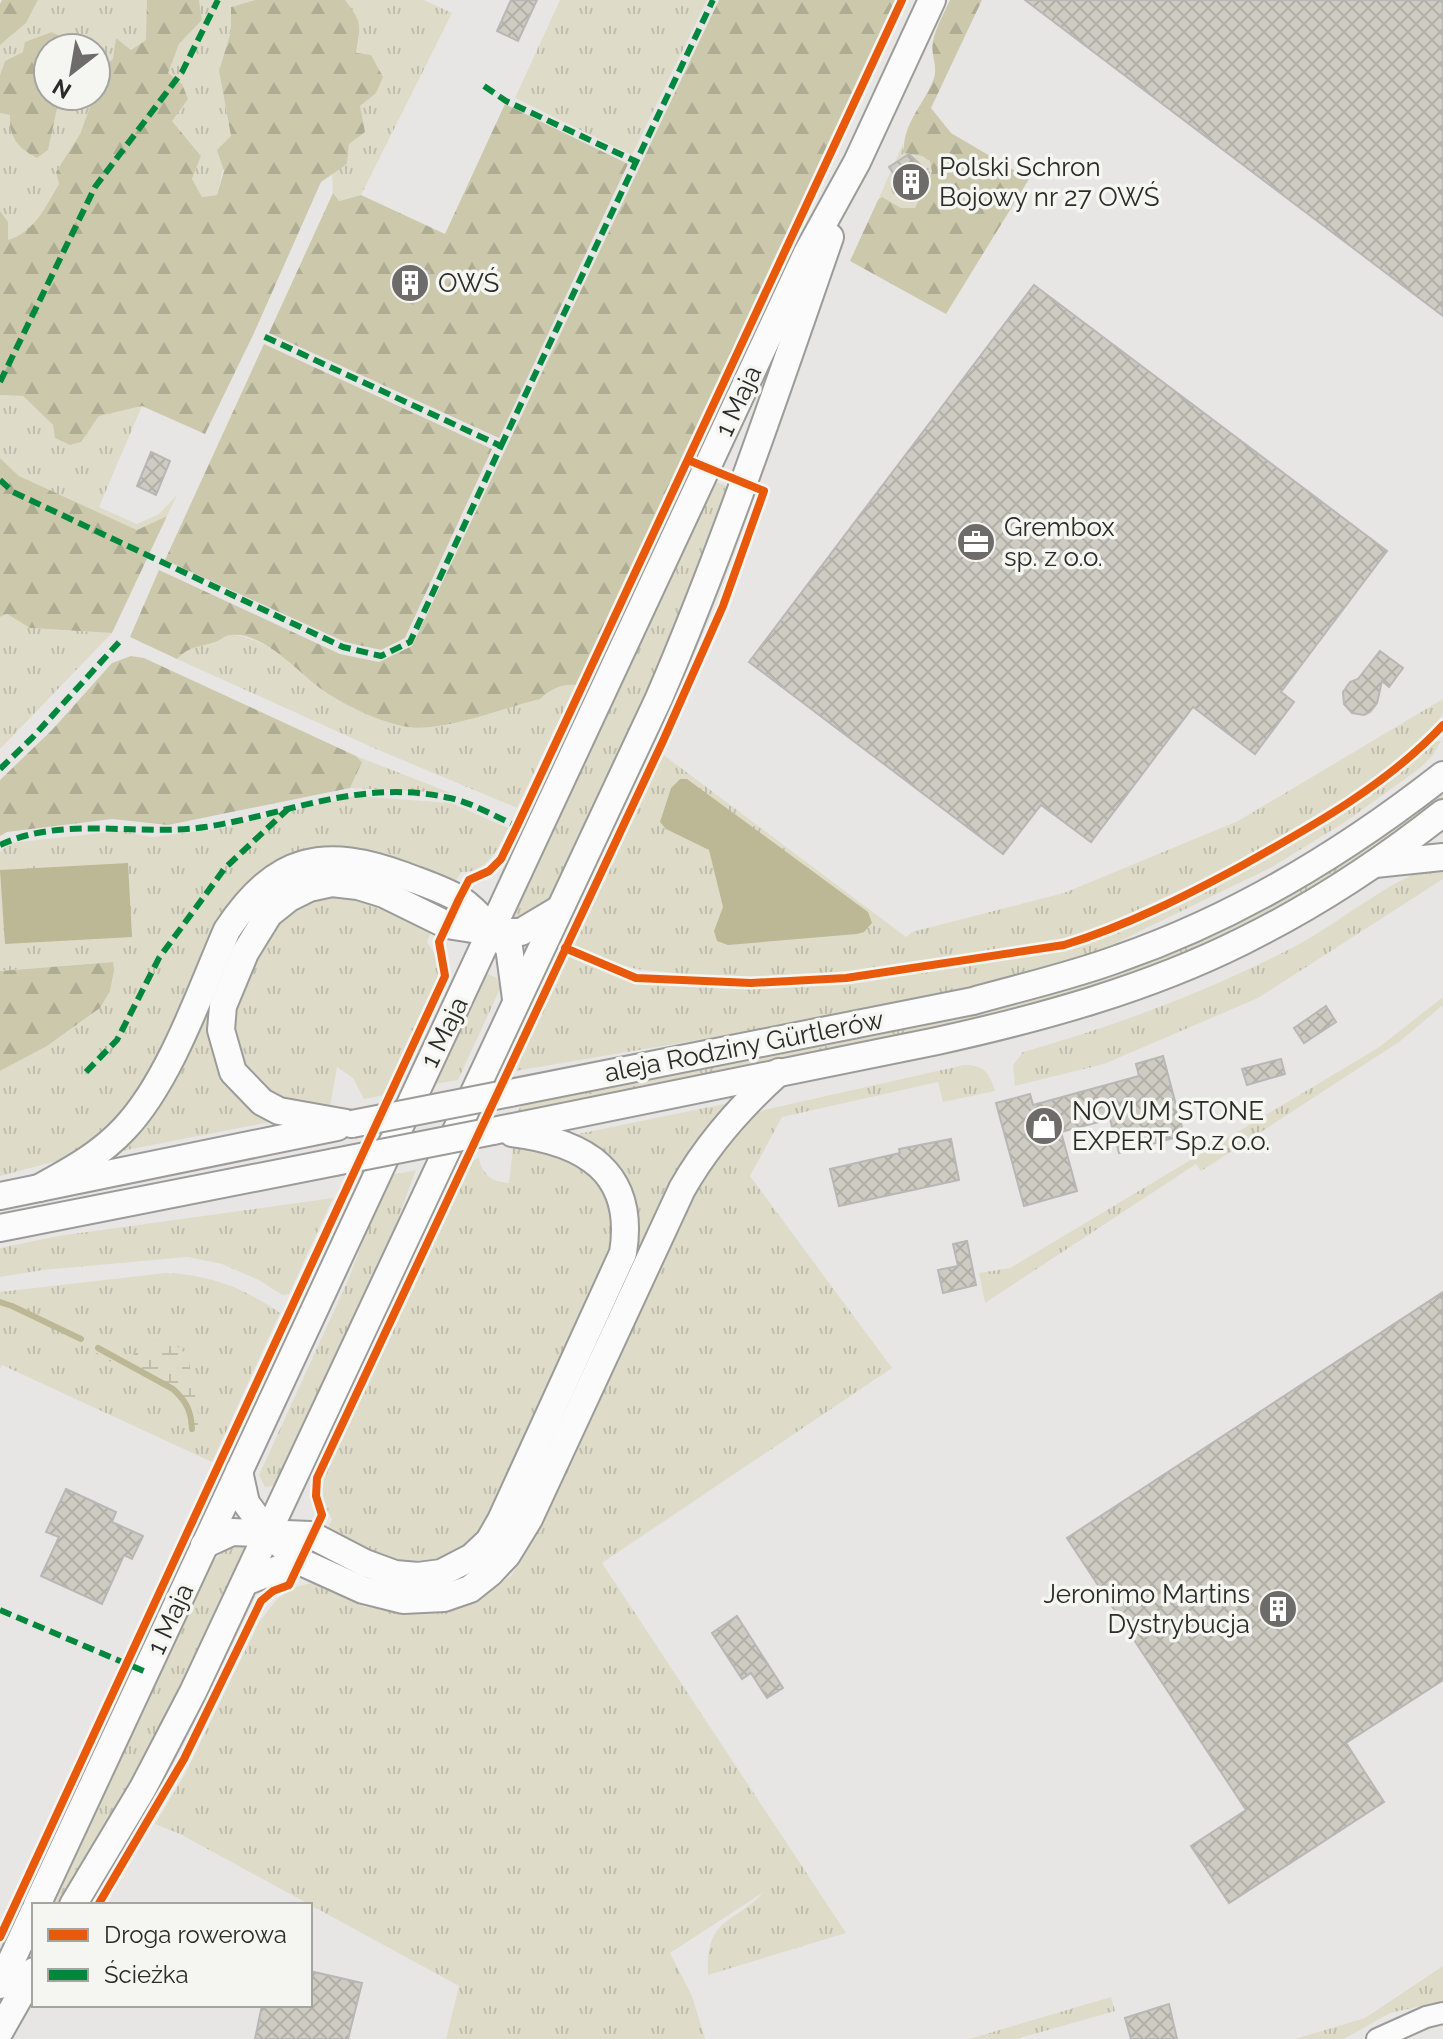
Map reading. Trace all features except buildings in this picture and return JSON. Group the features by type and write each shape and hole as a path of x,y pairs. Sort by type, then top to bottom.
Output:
{"main road":[{"name":"1 Maja","path":"38,1903 807,253 857,162 932,0"},
{"name":"1 Maja","path":"74,1903 170,1740 659,698 745,484 857,162"},
{"path":"1436,780 1443,756"},
{"name":"aleja Rodziny Gürtlerów","path":"0,1196 973,1001 1032,986 1121,958 1206,922 1291,879 1350,843 1436,780"},
{"name":"aleja Rodziny Gürtlerów","path":"0,1228 998,1028 1132,986 1243,942 1375,864 1443,813"},
{"path":"1375,864 1443,857"},
{"path":"39,1188 91,1159 134,1116 152,1093 227,930 243,906 261,887 281,874 306,864 334,859 373,864 459,899 481,916 491,932 509,947 516,999"},
{"path":"459,899 489,892 515,879"},
{"path":"352,1124 279,1111 262,1102 233,1072 221,1030 223,1006 256,933 269,914 289,898 309,888 332,883 358,886 384,894 447,925 491,932 521,932 558,910"},
{"path":"447,925 461,952 468,981"},
{"path":"239,1471 246,1503 268,1533 299,1561 363,1590 403,1600 444,1598 470,1589 507,1555 529,1519 682,1189 702,1154 742,1106 779,1072"},
{"path":"204,1545 232,1532 311,1535 355,1559 395,1574 418,1576 457,1567 489,1541 623,1253 625,1238 624,1210 604,1167 582,1151 547,1137 493,1131"},
{"path":"293,1479 299,1510 311,1535"},
{"path":"245,1582 299,1561"},
{"path":"0,1985 32,1916"},
{"path":"0,2031 32,1975"}],"street":[{"path":"1377,2039 1426,2017 1443,2013"}],"green space":[{"path":"2,0 38,0 26,23 0,45 0,4"},
{"path":"38,0 147,0 147,40 131,50 116,38 112,59 112,32 32,32 32,50 5,61 0,75 0,45 26,23"},
{"path":"147,0 199,0 202,20 179,44 168,73 182,84 188,99 172,121 201,156 192,179 202,197 217,195 224,171 217,150 231,136 219,71 231,31 231,7 255,0 345,0 359,24 356,53 371,55 383,77 376,93 360,106 365,132 349,144 347,164 321,182 205,434 142,406 99,416 81,442 70,445 55,438 53,425 23,396 0,395 0,211 8,222 8,240 25,231 38,218 59,184 56,172 80,134 88,112 112,112 112,59 116,38 131,50 146,40"},
{"path":"199,0 255,0 231,7 231,31 219,71 231,136 217,195 202,197 192,179 201,156 172,121 167,74 179,44 202,20"},
{"path":"345,0 424,0 452,13 361,195 338,201 333,193 332,172 347,164 359,106 376,93 356,53 359,36"},
{"path":"560,0 707,0 632,155 515,98"},
{"path":"719,0 896,0 576,685 561,686 540,699 456,723 408,727 375,718 343,703 269,647 244,636 227,636 191,649 177,659 130,637 159,570 340,654 379,662 412,646"},
{"path":"950,0 982,0 931,108 951,133 1029,179 946,314 850,261 878,200 882,197 901,208 915,208 932,172 930,161 922,156 904,153 904,142 910,123 934,78 933,41"},
{"path":"32,39 32,112 56,112 48,150 37,158 16,141 10,115 0,113 0,75 5,61 23,52 25,42"},
{"path":"505,104 628,164 499,438 269,333 333,193 339,201 361,195 445,234"},
{"path":"56,112 88,112 80,134 56,172 59,184 44,210 25,232 7,241 8,223 0,211 0,113 11,115 16,141 25,150 37,158 48,150"},
{"path":"903,144 904,153 930,160 932,172 915,208 901,208 882,198 878,200"},
{"path":"264,344 492,449 405,638 381,650 345,642 165,560"},
{"path":"0,395 23,396 53,425 92,426 99,416 142,406 99,507 137,524 159,514 177,495 167,516 137,530 19,476 0,458"},
{"path":"0,458 19,476 137,530 167,516 112,633 30,628 7,614 0,617"},
{"path":"712,480 731,488 681,625 551,899 505,926"},
{"path":"7,614 30,628 112,633 0,749 0,617"},
{"path":"229,634 261,643 351,706 374,717 407,726 455,723 539,699 561,686 576,685 517,808 376,749 177,659 189,650"},
{"path":"131,656 144,658 356,756 362,762 350,788 168,825 112,819 7,832 0,836 0,780 52,730 112,663"},
{"path":"1443,699 1443,713 1433,731 1383,772 1329,809 1220,872 1078,937 874,970 750,977 637,969 610,962 572,944 661,753 906,937 912,932 1064,893 1238,821"},
{"path":"1436,741 1441,741 1420,768 1348,820 1272,867 1087,957 992,986 815,1020 515,1071 567,955 632,981 757,988 853,983 1078,947 1129,926 1274,854 1337,817"},
{"path":"356,756 451,793 350,788 362,762"},
{"path":"1443,787 1443,800 1368,853 1289,902 1208,944 1123,979 1058,1000 992,1016 516,1115 522,1103 1074,984"},
{"path":"355,796 451,803 508,828 490,858 478,869 461,872 452,888 305,851 265,869 234,901 145,1084 120,1120 68,1158 0,1176 0,1071 47,1046 100,1008 112,962 0,971 0,852 10,843 121,831 152,837 218,829"},
{"path":"1443,862 1443,879 1258,998 1104,1064 1015,1086 1013,1065 1023,1052 1125,1020 1225,980 1290,949 1403,879"},
{"path":"341,868 375,874 444,904 442,911 386,885 342,875 310,878 282,892 260,914 235,955 219,990 213,1028 217,1054 233,1086 275,1121 116,1152 150,1111 177,1066 231,944 252,909 286,882 318,871"},
{"path":"353,894 433,928 427,942 437,957 439,977 385,1095 364,1099 353,1078 337,1067 330,1107 320,1108 274,1096 239,1060 231,1012 269,929 309,897"},
{"path":"113,962 110,991 100,1008 47,1046 0,1071 0,971"},
{"path":"488,974 497,978 500,989 458,1080 430,1085 483,976"},
{"path":"1443,997 1443,1005 1399,1042 1201,1171 1196,1164 985,1303 979,1273 1010,1268 1378,1048"},
{"path":"964,1065 985,1071 995,1091 943,1102 938,1082 782,1117 750,1176 892,1368 602,1563 846,1933 708,1975 708,1956 716,1932 764,1892 670,1953 692,1996 705,2039 446,2039 459,1986 312,1906 312,1903 307,1903 180,1834 155,1824 185,1774 259,1622 277,1599 296,1587 311,1583 365,1607 420,1614 452,1610 475,1600 512,1575 692,1186 738,1126 764,1110"},
{"path":"729,1103 488,1562 453,1585 411,1591 315,1558 318,1551 355,1569 475,1566 634,1243 573,1135"},
{"path":"513,1147 533,1147 574,1158 605,1188 616,1238 487,1526 450,1561 403,1567 325,1534 332,1519 323,1504 321,1483 473,1160 479,1158 489,1176 509,1183"},
{"path":"416,1170 380,1268 278,1485 265,1487 259,1475 349,1278 387,1176"},
{"path":"333,1198 289,1294 282,1295 259,1280 222,1264 187,1257 0,1277 0,1248 58,1236"},
{"path":"165,1273 196,1276 226,1284 280,1313 212,1462 2,1365 0,1368 0,1292"},
{"path":"162,1338 188,1356 201,1429 198,1437 192,1434 181,1402 95,1353 100,1347 127,1358"},
{"path":"252,1537 169,1719 62,1903 49,1903 204,1572 214,1560"},
{"path":"1443,1966 1443,2001 1390,2013 1344,2039 1295,2039 1365,2018"},
{"path":"1111,1997 1115,2011 1016,2039 969,2039"}],"shaded area":[{"path":"680,779 687,779 868,912 872,923 864,932 857,934 728,945 717,941 714,931 723,907 709,850 666,829 660,822 671,788"},
{"path":"128,863 132,937 5,944 0,870"}],"waterway":[{"path":"0,1302 81,1339"},
{"path":"98,1348 173,1389 187,1407 192,1429"}],"marked path":[{"path":"0,382 95,187 182,72 218,0"},
{"path":"501,446 713,0"},
{"path":"484,86 506,101 635,161"},
{"path":"0,480 13,492 343,647 381,656 410,642 501,446 261,335"},
{"path":"0,769 121,640"},
{"path":"0,845 49,831 205,827 326,800 386,792 459,800 517,826"},
{"path":"86,1072 117,1040 159,958 225,868 289,808"},
{"path":"0,1610 146,1672"}],"cycle path":[{"path":"0,1937 445,976 439,942 459,899 469,880 489,871 501,859 902,0"},
{"path":"99,1903 184,1759 261,1601 273,1591 289,1585 322,1515 316,1496 317,1478 663,741 723,606 764,491 688,460"},
{"path":"565,948 636,978 751,983 846,978 1064,945 1155,910 1296,835 1374,785 1443,725"}],"place":[{"name":"Polski Schron Bojowy nr 27 OWŚ","path":"911,182"},
{"name":"OWŚ","path":"410,283"},
{"name":"Grembox sp. z o.o.","path":"976,542"},
{"name":"NOVUM STONE EXPERT Sp.z o.o.","path":"1044,1126"},
{"name":"Jeronimo Martins Dystrybucja","path":"1278,1609"}]}
